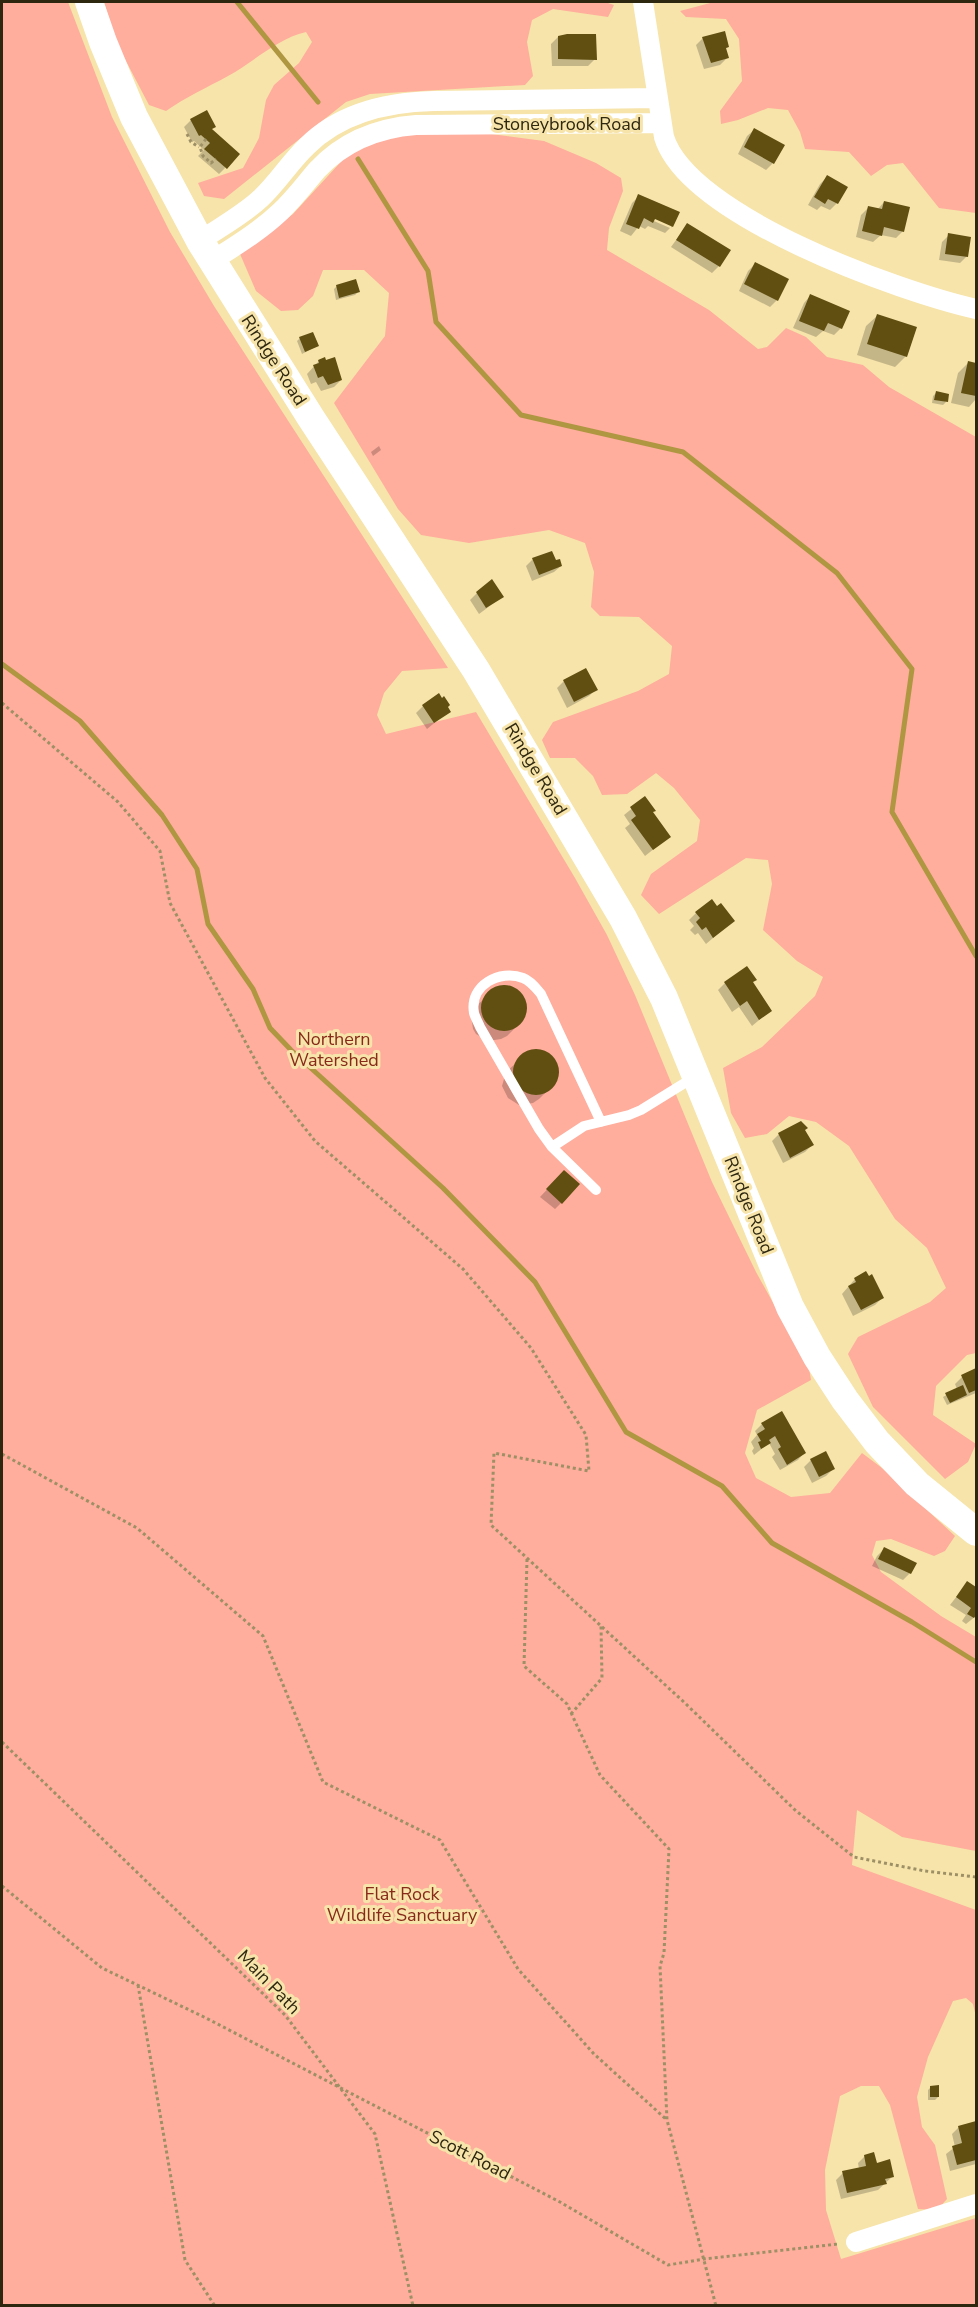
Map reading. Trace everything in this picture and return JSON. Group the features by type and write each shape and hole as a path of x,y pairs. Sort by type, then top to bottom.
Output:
{"street":[{"name":"Rindge Road","path":"89,2 106,51 134,117 206,251 311,418 476,670 569,823 623,918 664,998 790,1307 818,1357 845,1400 877,1442 917,1484 976,1532"},
{"path":"643,2 660,123"},
{"name":"Stoneybrook Road","path":"206,251 259,200 320,134 341,121 378,107 434,101 657,98"},
{"name":"Stoneybrook Road","path":"206,251 279,213 333,156 368,134 395,127 416,125 660,123 667,146 681,167 706,191 737,211 795,244 849,268 976,309"},
{"path":"856,2242 976,2204"}],"lane":[{"path":"596,1190 552,1147 539,1129 480,1027 474,1012 474,1002 477,992 486,982 498,976 512,975 534,985 541,994 601,1122"},
{"path":"552,1147 574,1131 635,1113 696,1076"}],"path":[{"path":"187,134 191,142 200,147 207,160 212,162 216,159"},
{"path":"200,147 206,139"},
{"path":"2,703 118,802 160,851 170,903 265,1078 315,1141 463,1269 531,1348 586,1435 589,1472 494,1453 491,1525 686,1704 795,1810 854,1857 925,1871 976,1877"},
{"path":"2,1454 137,1528 263,1636 323,1782 441,1840 518,1969 594,2054 667,2120"},
{"path":"527,1558 524,1666 567,1704 600,1775 669,1849 664,1953 660,1966 667,2120 716,2306"},
{"path":"572,1714 602,1678 601,1626"},
{"name":"Main Path","path":"2,1742 285,2015 375,2134 412,2306"},
{"name":"Scott Road","path":"2,1886 102,1968 560,2202 668,2265 856,2242"},
{"path":"138,1985 186,2260 214,2306"}],"green space":[{"path":"2,2 68,2 112,117 170,232 214,306 448,668 402,671 384,693 377,715 386,734 476,712 607,935 635,995 712,1182 756,1272 809,1368 811,1380 757,1410 745,1453 756,1478 791,1497 830,1493 862,1453 882,1468 955,1536 945,1551 934,1556 891,1539 876,1541 872,1555 881,1572 941,1616 976,1637 976,1851 902,1837 857,1810 852,1865 976,1910 976,2017 973,2004 966,1998 953,2001 928,2057 917,2097 922,2127 935,2145 947,2199 937,2210 918,2209 890,2105 879,2086 861,2086 840,2096 825,2170 826,2210 841,2259 976,2218 976,2305 2,2306"},
{"path":"104,2 605,2 614,5 608,17 553,9 532,20 527,42 533,76 525,85 370,94 346,102 224,199 204,196 198,183 243,168 259,138 266,100 274,85 299,63 312,42 306,32 275,45 238,70 166,111 149,105 117,44"},
{"path":"714,2 976,2 976,213 939,208 903,163 887,165 871,176 849,152 805,149 800,132 788,110 768,108 721,124 720,111 742,81 739,39 726,19 686,17 680,11"},
{"path":"461,130 544,141 596,163 621,178 623,191 609,228 607,250 709,310 758,349 767,347 786,328 806,337 827,357 863,365 889,387 976,437 976,1353 967,1355 936,1386 933,1415 976,1444 968,1462 945,1479 873,1407 848,1354 858,1337 930,1302 946,1288 927,1248 895,1219 849,1146 816,1122 789,1116 767,1134 745,1138 731,1113 723,1068 762,1047 815,996 823,977 797,961 763,930 772,884 768,860 746,858 659,914 641,895 651,874 697,841 700,820 674,788 656,773 627,794 602,795 593,776 575,758 550,758 542,740 553,722 638,691 669,674 672,646 639,617 600,616 591,607 594,572 585,543 549,530 469,543 421,535 398,509 334,403 385,336 389,293 364,270 323,270 313,296 298,310 281,311 256,291 240,254 293,214 349,153 405,131"}],"building":[{"path":"725,31 729,58 711,63 702,37"},
{"path":"596,34 597,60 558,59 558,36"},
{"path":"207,110 216,127 212,129 240,154 227,169 204,149 210,143 201,135 199,136 190,119"},
{"path":"754,128 785,145 774,164 744,147"},
{"path":"827,175 848,187 838,204 828,199 825,204 814,197"},
{"path":"638,194 680,212 673,227 655,219 653,223 644,218 639,229 626,224"},
{"path":"884,201 910,207 904,232 884,227 882,236 862,231 868,206 882,209"},
{"path":"687,223 731,250 720,267 676,240"},
{"path":"948,233 971,237 968,257 945,254"},
{"path":"755,262 789,279 778,301 744,284"},
{"path":"356,279 360,292 339,298 336,285"},
{"path":"810,294 850,311 842,329 828,323 824,331 799,321"},
{"path":"877,314 917,327 907,357 867,344"},
{"path":"313,332 319,346 305,352 299,337"},
{"path":"325,357 326,360 335,357 342,380 328,385 323,376 318,378 313,365"},
{"path":"968,361 976,363 976,396 961,393"},
{"path":"936,391 949,394 948,402 934,400"},
{"path":"552,551 556,560 560,559 562,566 539,575 532,558"},
{"path":"492,579 504,597 486,608 476,592"},
{"path":"586,668 598,690 574,702 563,680"},
{"path":"439,693 450,705 448,707 451,712 434,723 422,705"},
{"path":"645,796 656,811 653,812 671,837 653,850 631,820 636,816 630,807"},
{"path":"712,899 717,906 721,903 735,921 713,938 706,927 702,930 696,922 700,918 695,912"},
{"path":"747,966 757,980 753,982 772,1011 759,1020 747,1001 740,1006 724,982"},
{"path":"504,985 520,992 527,1008 520,1024 504,1031 488,1024 481,1008 488,992"},
{"path":"536,1049 552,1056 559,1072 552,1088 536,1095 520,1088 513,1072 520,1056"},
{"path":"801,1121 808,1128 805,1130 814,1145 790,1158 778,1133"},
{"path":"564,1170 580,1184 562,1204 546,1189"},
{"path":"866,1271 869,1276 872,1274 884,1298 861,1310 848,1286 856,1282 854,1278"},
{"path":"976,1368 976,1390 969,1393 961,1375"},
{"path":"963,1385 967,1395 950,1403 945,1393"},
{"path":"782,1411 806,1453 787,1465 778,1449 781,1447 775,1436 769,1440 771,1443 761,1449 758,1442 761,1441 757,1434 765,1429 761,1423"},
{"path":"826,1451 835,1469 819,1477 810,1459"},
{"path":"884,1547 917,1563 911,1574 878,1559"},
{"path":"967,1581 976,1587 976,1615 974,1618 967,1614 971,1608 956,1597"},
{"path":"939,2085 939,2097 930,2097 930,2086"},
{"path":"976,2121 976,2160 957,2165 952,2146 962,2143 958,2126"},
{"path":"874,2152 877,2163 890,2159 894,2177 885,2179 887,2184 847,2193 842,2171 866,2166 864,2155"}],"waterway":[{"path":"237,2 318,102"},
{"path":"358,159 428,271 436,322 521,415 683,452 837,573 912,669 892,812 976,956"},
{"path":"2,664 80,721 162,815 197,869 208,924 253,989 270,1028 291,1050 443,1188 535,1282 626,1432 722,1486 772,1543 912,1622 976,1662"}],"park label":[{"name":"Northern Watershed","path":"334,1049"},
{"name":"Flat Rock Wildlife Sanctuary","path":"402,1904"}]}
